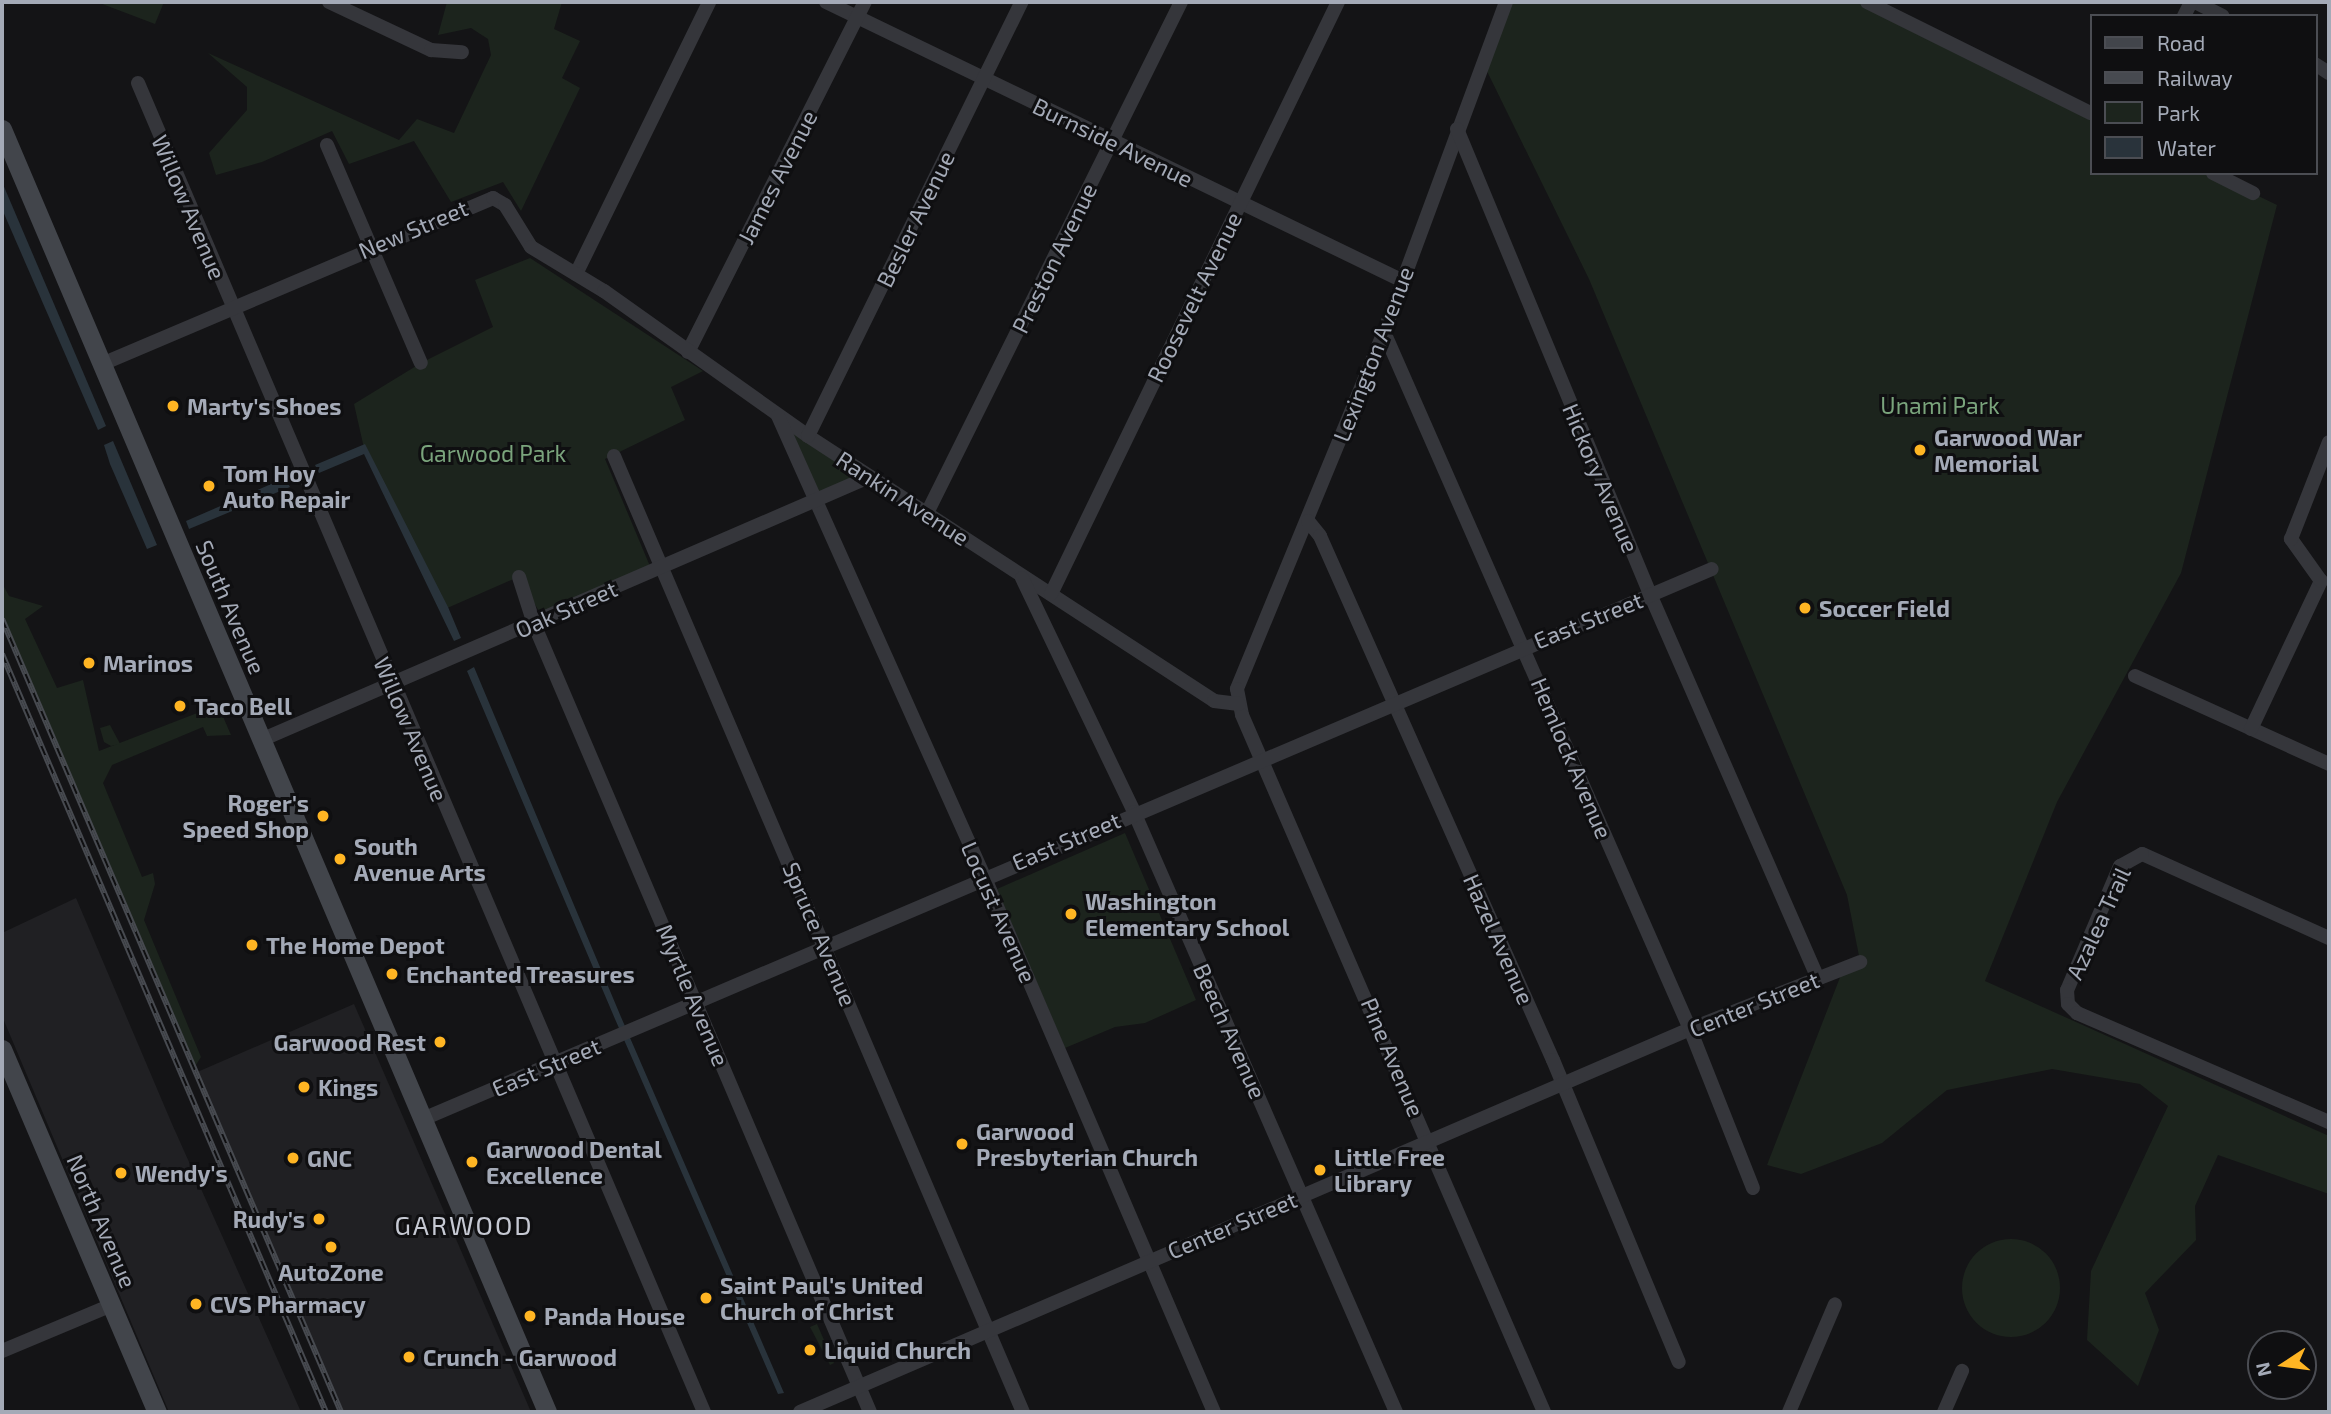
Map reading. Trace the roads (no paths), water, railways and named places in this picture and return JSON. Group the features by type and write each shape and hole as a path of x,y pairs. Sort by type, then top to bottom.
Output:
{"main road":[{"name":"South Avenue","path":"2,129 547,1412"},
{"name":"North Avenue","path":"2,1049 157,1412"}],"street":[{"path":"329,2 431,50 463,52"},
{"path":"576,274 709,2"},
{"name":"Burnside Avenue","path":"826,2 1401,280"},
{"name":"James Avenue","path":"688,352 865,2"},
{"name":"Besler Avenue","path":"808,436 1021,2"},
{"name":"Preston Avenue","path":"927,513 1181,2"},
{"name":"Roosevelt Avenue","path":"1051,594 1338,2"},
{"name":"Lexington Avenue","path":"1239,704 1242,671 1308,521 1384,332 1506,2"},
{"path":"1867,2 2090,113"},
{"path":"2193,2 2218,14"},
{"name":"Willow Avenue","path":"138,83 230,307 704,1412"},
{"name":"Hickory Avenue","path":"1457,129 1650,594 1818,979"},
{"path":"327,145 421,363"},
{"path":"2217,175 2253,193"},
{"name":"New Street","path":"102,364 230,307 493,198 505,205 531,247 576,274"},
{"name":"Rankin Avenue","path":"576,274 777,415 1022,578 1051,594 1214,701 1239,704"},
{"name":"Hemlock Avenue","path":"1384,332 1690,1029 1753,1188"},
{"name":"Locust Avenue","path":"777,415 984,876 1214,1412"},
{"path":"2250,729 2325,583 2291,539 2329,442"},
{"name":"Spruce Avenue","path":"614,456 664,565 1023,1412"},
{"name":"Oak Street","path":"261,740 869,477"},
{"name":"Hazel Avenue","path":"1308,521 1318,531 1563,1084 1679,1362"},
{"name":"East Street","path":"424,1119 826,950 984,876 1394,705 1524,646 1712,569"},
{"name":"Myrtle Avenue","path":"519,577 534,624 870,1412"},
{"name":"Beech Avenue","path":"1022,578 1134,812 1396,1412"},
{"path":"2135,676 2329,764"},
{"name":"Pine Avenue","path":"1239,704 1430,1141 1544,1412"},
{"name":"Azalea Trail","path":"2329,938 2142,854 2120,866 2067,990 2068,1004 2077,1013 2329,1122"},
{"name":"Center Street","path":"800,1412 1690,1029 1860,962"},
{"path":"1788,1412 1836,1304"},
{"path":"2,1351 112,1305"},
{"path":"1944,1412 1962,1371"}],"water":[{"path":"2,182 106,426 98,430 2,209"},
{"path":"113,441 157,545 147,549 104,445"},
{"path":"365,444 461,638 454,641 364,454 319,473 315,465"},
{"path":"285,478 290,487 189,529 186,521"},
{"path":"474,667 621,1017 784,1393 778,1394 615,1019 467,671"}],"railway":[{"path":"2,619 341,1412"},
{"path":"2,654 326,1412"}],"place":[{"name":"Marty's Shoes","path":"173,406"},
{"name":"Garwood War Memorial","path":"1920,450"},
{"name":"Tom Hoy Auto Repair","path":"209,486"},
{"name":"Soccer Field","path":"1805,608"},
{"name":"Marinos","path":"89,663"},
{"name":"Taco Bell","path":"180,706"},
{"name":"Roger's Speed Shop","path":"323,816"},
{"name":"South Avenue Arts","path":"340,859"},
{"name":"Washington Elementary School","path":"1071,914"},
{"name":"The Home Depot","path":"252,945"},
{"name":"Enchanted Treasures","path":"392,974"},
{"name":"Garwood Rest","path":"440,1042"},
{"name":"Kings","path":"304,1087"},
{"name":"Garwood Presbyterian Church","path":"962,1144"},
{"name":"GNC","path":"293,1158"},
{"name":"Garwood Dental Excellence","path":"472,1162"},
{"name":"Little Free Library","path":"1320,1170"},
{"name":"Wendy's","path":"121,1173"},
{"name":"Rudy's","path":"319,1219"},
{"name":"AutoZone","path":"331,1247"},
{"name":"Saint Paul's United Church of Christ","path":"706,1298"},
{"name":"CVS Pharmacy","path":"196,1304"},
{"name":"Panda House","path":"530,1316"},
{"name":"Liquid Church","path":"810,1350"},
{"name":"Crunch - Garwood","path":"409,1357"}],"district":[{"name":"GARWOOD","path":"464,1225"}],"park label":[{"name":"Unami Park","path":"1940,405"},
{"name":"Garwood Park","path":"493,453"}]}
